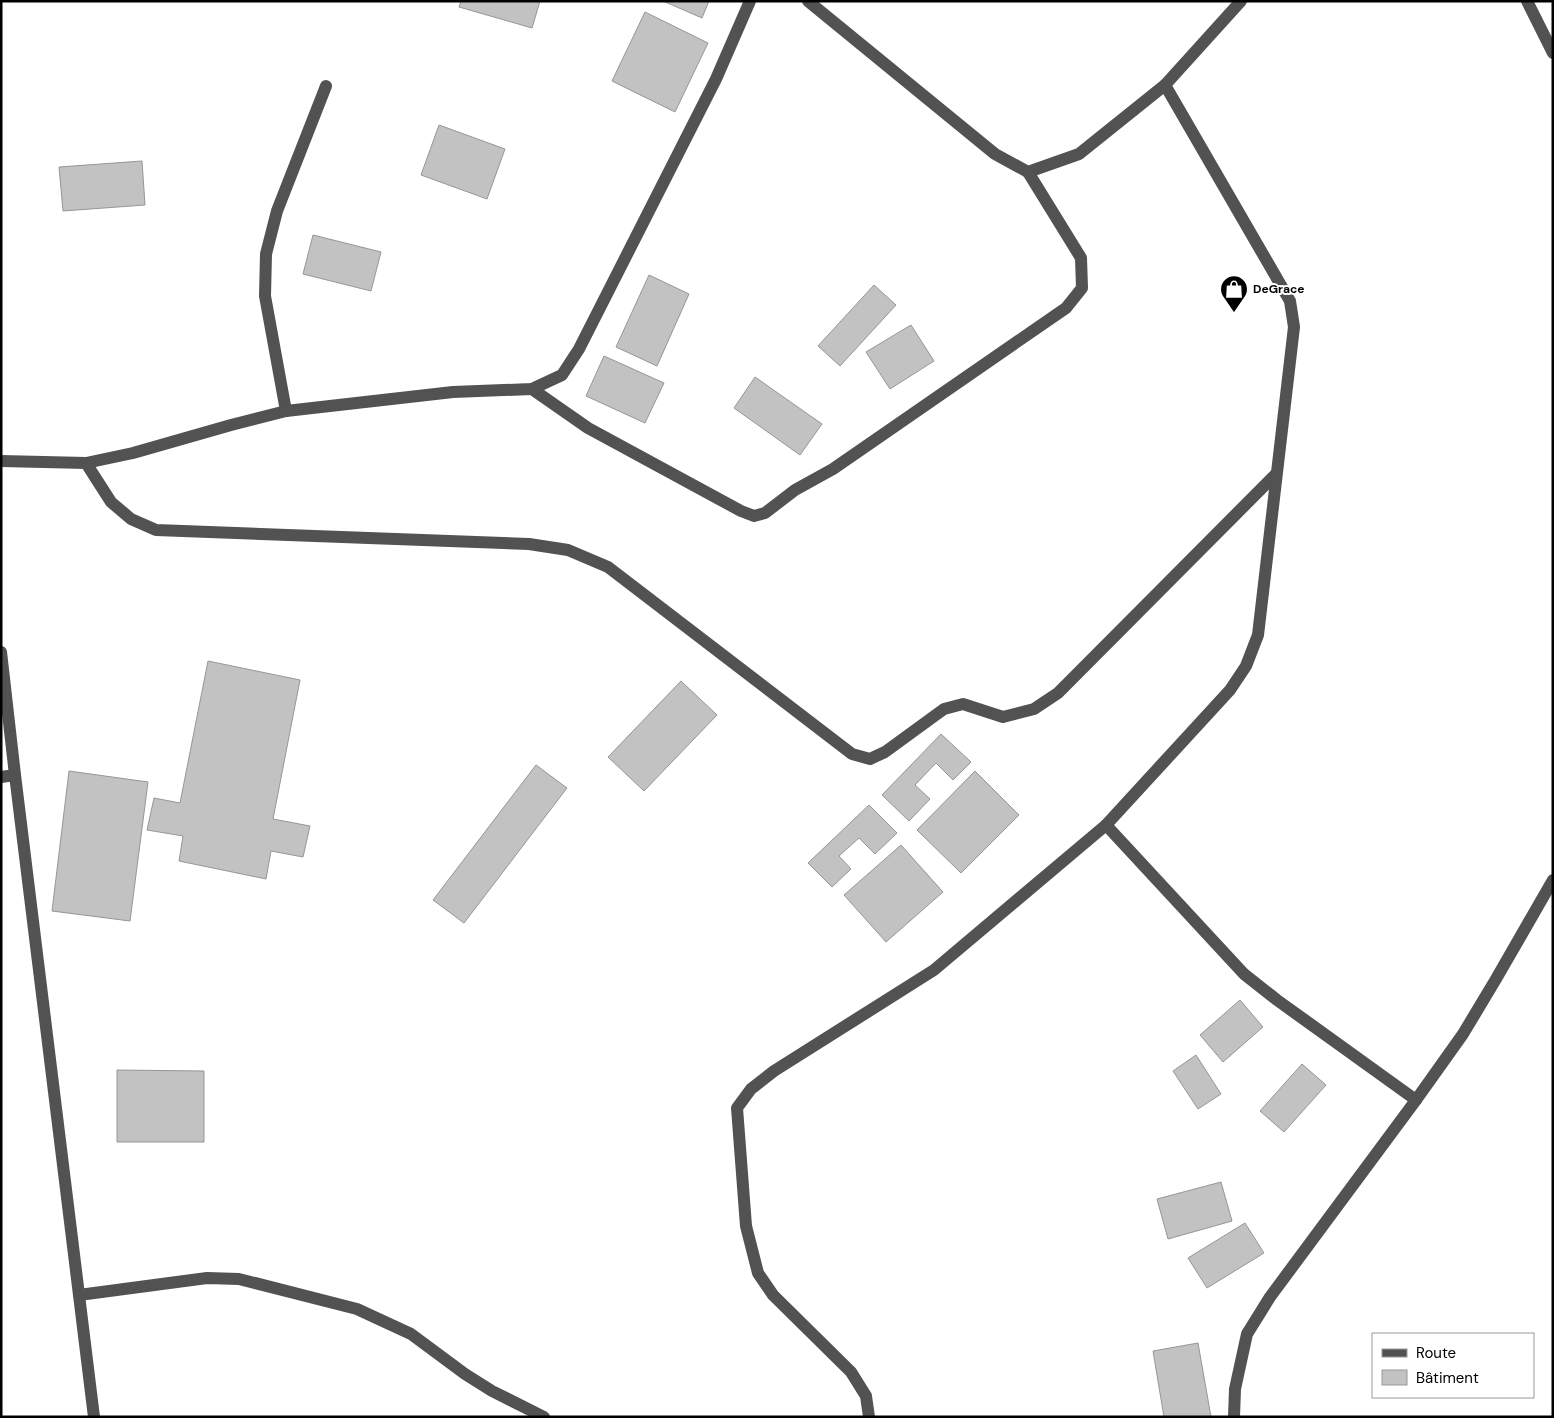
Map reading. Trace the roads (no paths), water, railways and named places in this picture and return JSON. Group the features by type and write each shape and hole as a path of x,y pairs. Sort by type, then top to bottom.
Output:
{"street":[{"path":"1,462 86,462 133,453 231,425 286,412 453,392 532,389 562,375 579,349 716,79 750,1"},
{"path":"532,389 588,428 741,511 754,516 765,512 795,490 833,469 1066,308 1082,288 1081,258 1028,172 995,154 808,1"},
{"path":"1028,172 1079,154 1165,85 1241,1"},
{"path":"1527,1 1553,54"},
{"path":"869,1417 866,1396 851,1372 773,1295 758,1273 746,1226 737,1108 751,1088 774,1071 934,970 1106,825 1230,690 1246,666 1258,635 1294,327 1290,301 1165,85"},
{"path":"286,412 265,296 266,254 277,211 326,86"},
{"path":"86,462 111,502 131,519 156,530 529,544 568,550 608,567 852,754 870,759 885,752 944,708 963,704 1003,717 1034,709 1058,692 1276,474"},
{"path":"1,652 94,1417"},
{"path":"1,777 15,775"},
{"path":"1106,825 1244,974 1416,1100"},
{"path":"1234,1417 1235,1389 1247,1334 1270,1297 1463,1034 1553,880"},
{"path":"79,1295 207,1278 239,1279 357,1309 411,1334 479,1382 544,1417"}],"place":[{"name":"DeGrace","path":"1234,313"}]}
